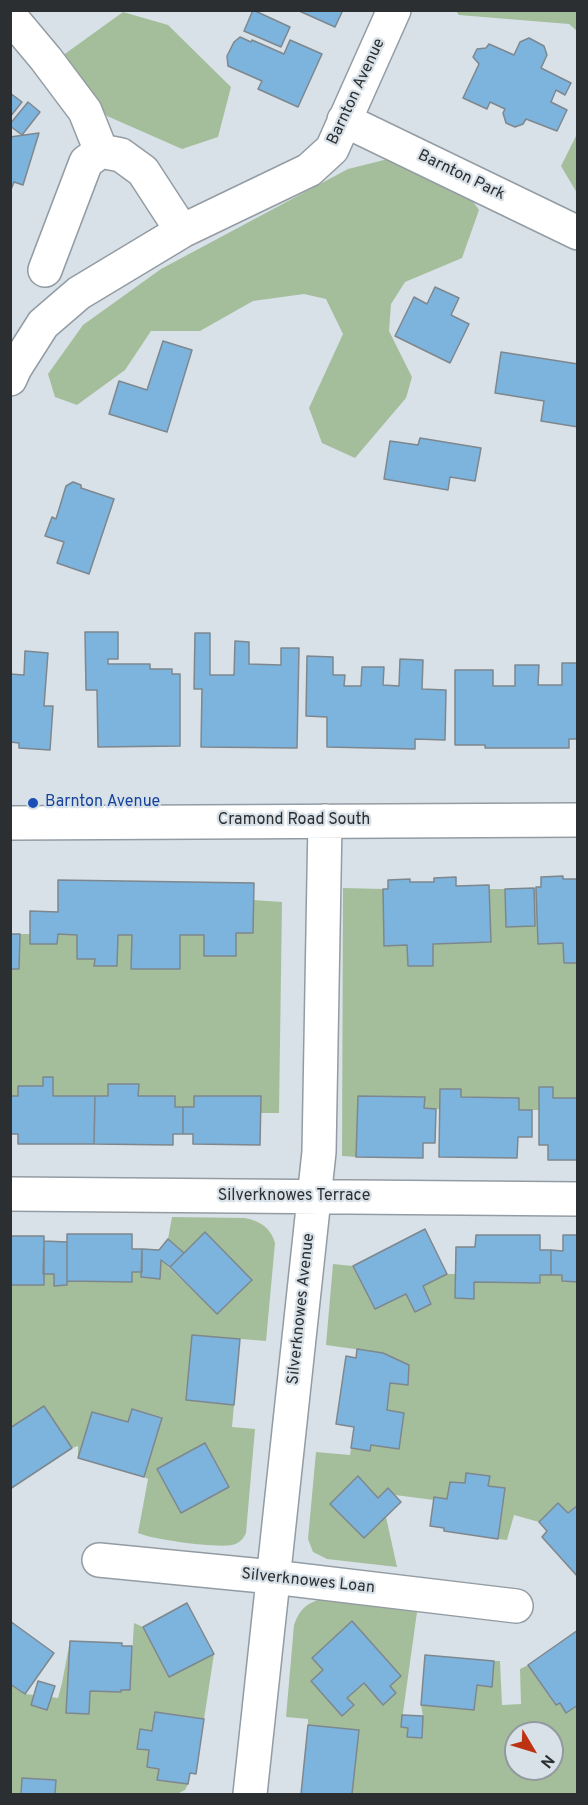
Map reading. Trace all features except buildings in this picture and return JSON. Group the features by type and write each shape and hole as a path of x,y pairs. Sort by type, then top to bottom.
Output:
{"street":[{"name":"Barnton Avenue","path":"10,379 43,324 79,292 182,231 309,170 332,149 394,10"},
{"path":"10,16 85,111 101,151"},
{"name":"Barnton Park","path":"344,120 578,233"},
{"path":"45,270 86,162 101,151 121,155 143,171 182,231"},
{"name":"Cramond Road South","path":"10,823 578,820"},
{"name":"Silverknowes Avenue","path":"250,1794 319,1152 325,821"},
{"name":"Silverknowes Terrace","path":"10,1194 315,1198 578,1198"},
{"name":"Silverknowes Loan","path":"99,1560 273,1577 516,1606"}],"green space":[{"path":"456,11 577,11 577,31 569,24 459,15"},
{"path":"123,12 168,25 231,87 218,137 182,149 107,116 62,56"},
{"path":"577,134 577,193 561,166"},
{"path":"388,159 464,189 479,210 462,258 405,282 391,304 389,331 412,377 406,398 355,458 322,443 309,408 343,334 326,299 304,294 253,301 200,331 151,331 125,370 77,405 55,397 48,374 83,325 161,269 348,169"},
{"path":"536,887 538,944 563,943 564,963 577,963 577,1098 553,1098 553,1087 539,1087 539,1110 519,1110 519,1098 461,1097 460,1089 440,1089 439,1109 424,1108 424,1097 358,1096 356,1157 342,1156 343,888 383,889 384,946 407,945 408,966 433,965 433,944 491,942 489,889 505,889 506,927"},
{"path":"253,900 282,902 279,1113 261,1113 260,1096 194,1096 194,1107 175,1107 138,1096 138,1084 109,1084 108,1096 53,1096 53,1077 43,1077 43,1086 18,1086 18,1096 11,1096 10,969 19,969 20,934 30,934 30,944 57,944 58,934 77,935 77,959 95,959 95,966 117,966 118,935 132,935 132,969 180,969 180,935 204,935 204,956 236,956 236,933 253,933"},
{"path":"172,1217 250,1219 268,1229 275,1243 266,1341 192,1335 186,1400 234,1405 232,1427 255,1429 246,1533 241,1540 232,1545 185,1543 138,1533 148,1479 144,1477 162,1417 133,1409 128,1422 92,1412 78,1458 78,1446 72,1448 44,1406 11,1428 11,1285 43,1285 43,1274 54,1274 54,1286 66,1285 67,1281 132,1282 132,1272 142,1272 142,1277 160,1279 161,1260 217,1314 251,1280 184,1253 168,1239"},
{"path":"333,1264 353,1266 375,1309 406,1294 416,1312 431,1303 423,1286 447,1274 455,1274 455,1298 474,1298 474,1282 540,1283 541,1275 562,1275 562,1281 577,1282 577,1505 568,1513 558,1503 539,1522 514,1515 507,1540 498,1539 505,1489 488,1486 489,1476 466,1473 465,1483 450,1482 447,1499 434,1498 434,1500 395,1495 388,1489 378,1498 357,1477 386,1517 397,1567 327,1559 313,1552 308,1539 316,1452 350,1455 351,1448 370,1451 371,1445 399,1449 404,1413 387,1410 390,1383 408,1384 409,1365 383,1353 326,1345"},
{"path":"323,1599 417,1612 401,1727 408,1728 422,1738 421,1705 474,1710 477,1685 492,1686 494,1661 500,1661 502,1705 521,1704 520,1669 528,1665 555,1705 560,1703 566,1712 577,1705 577,1794 352,1794 359,1730 308,1725 308,1719 286,1717 294,1625 304,1607"},
{"path":"134,1623 143,1627 169,1676 214,1654 204,1719 155,1712 152,1731 137,1748 149,1750 147,1767 159,1769 157,1780 188,1784 185,1790 177,1794 55,1794 56,1780 23,1778 21,1794 11,1794 10,1684 25,1694 34,1695 31,1705 47,1710 51,1697 58,1698 70,1641 66,1713 88,1714 90,1691 130,1690"}],"place":[{"name":"Barnton Avenue","path":"33,803"}]}
